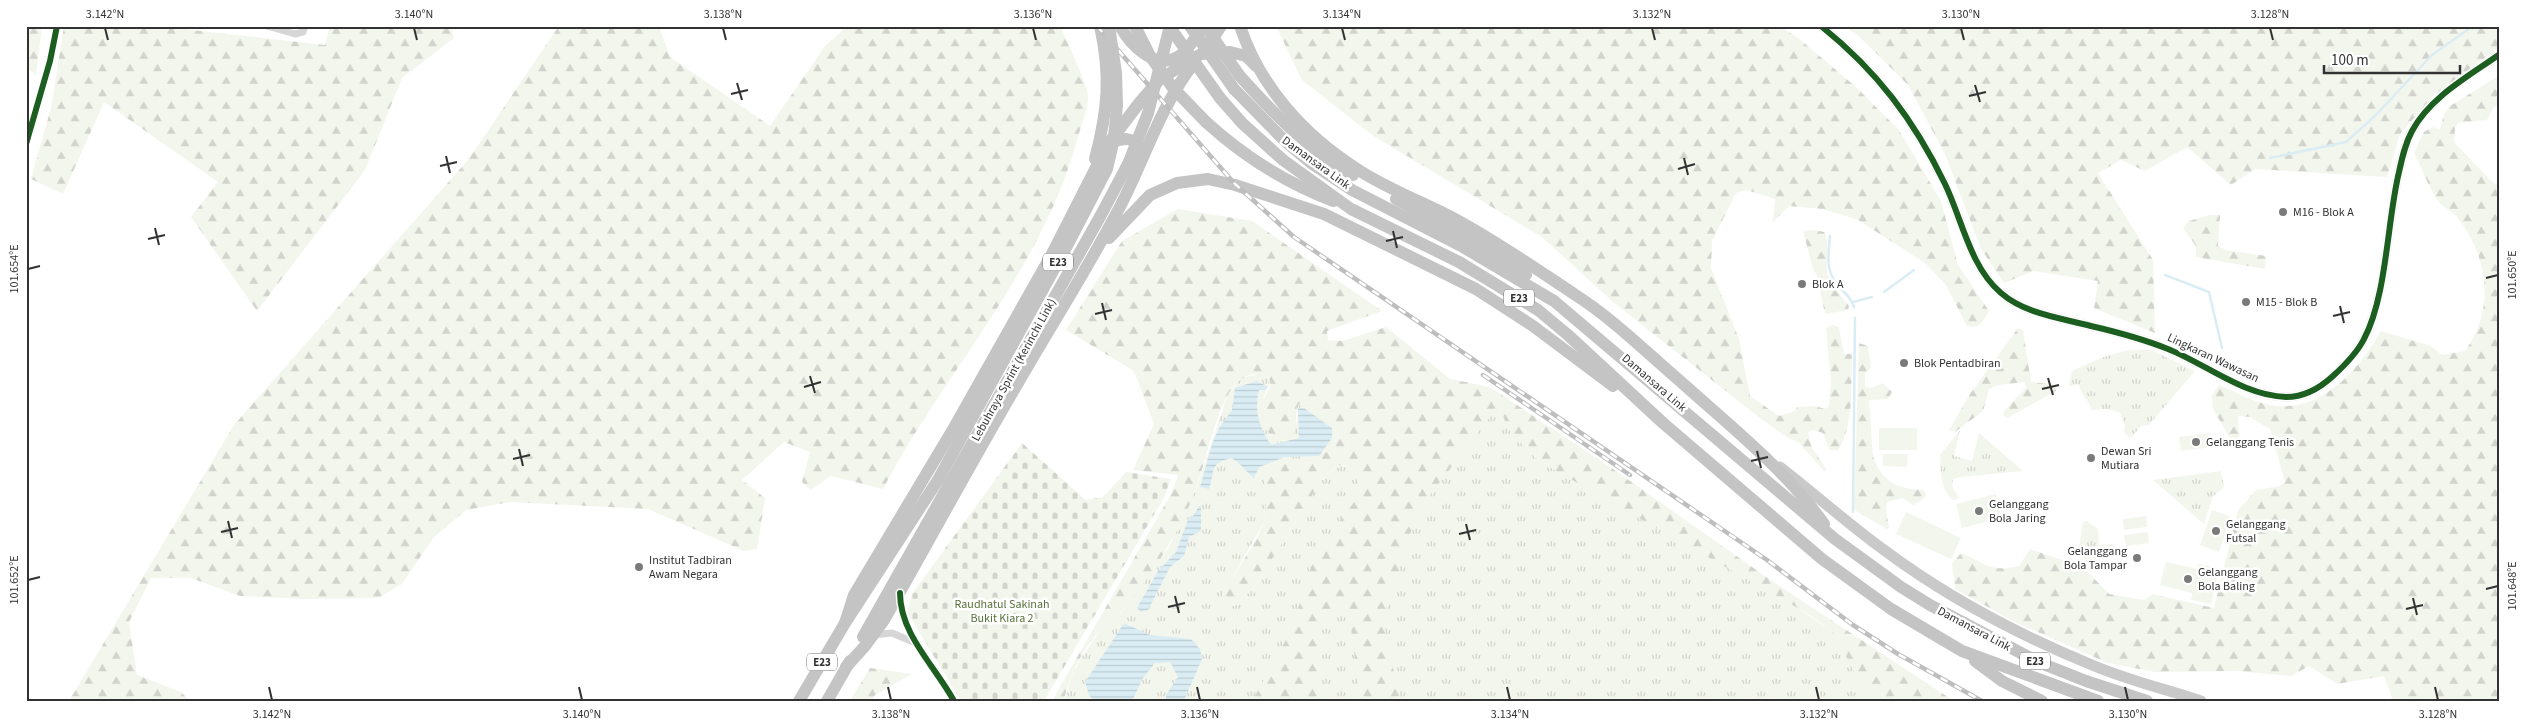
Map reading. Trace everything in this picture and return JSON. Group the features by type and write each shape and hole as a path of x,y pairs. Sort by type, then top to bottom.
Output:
{"highway":[{"path":"1089,180 1107,105 1106,53 1100,26"},
{"name":"Lebuhraya Sprint (Kerinchi Link)","path":"827,701 943,484 1107,169 1114,139 1117,106 1116,73 1109,26"},
{"path":"1120,26 1128,39 1142,52 1156,60 1175,58 1185,50 1204,26 1239,75 1274,114 1301,138 1339,167 1490,251 1533,280 1554,300"},
{"path":"1135,26 1150,56 1172,88 1226,141 1316,194 1351,209"},
{"name":"Lebuhraya Sprint (Kerinchi Link)","path":"800,701 845,623 943,484 1101,215 1129,162 1148,113 1169,26"},
{"name":"Damansara Link","path":"1169,26 1220,98 1242,123 1283,160 1351,209 1459,262 1538,310 1568,335 1663,423 1822,560 1891,609 1962,651 2098,701"},
{"name":"Damansara Link","path":"1190,26 1234,89 1285,142 1311,163 1352,190 1462,247 1554,300 1835,539 1880,573 1930,605 2038,662 2086,681 2147,701"},
{"path":"846,667 873,636 900,593 1016,385 1092,257 1140,168 1163,112 1182,78 1221,26"},
{"path":"1240,26 1260,71 1279,100 1318,141 1358,170 1454,218 1577,295 1635,342 1757,449 1811,506 1835,539"},
{"path":"845,623 854,595 960,418 1052,254 1108,144 1160,79 1201,54 1230,52 1246,56 1260,71"},
{"path":"1108,144 1124,138 1137,142 1142,151 1140,168"},
{"path":"1092,257 1150,195 1177,183 1208,179 1235,185 1324,214 1476,289 1533,326 1663,423"},
{"path":"1448,226 1497,244"},
{"path":"1962,651 2002,681 2042,701"}],"main road":[{"path":"1757,449 1883,550 1932,583 2040,642 2094,666 2201,701"}],"street":[{"path":"26,144 50,61 57,26"},
{"path":"267,26 295,34 304,29"},
{"name":"Lingkaran Wawasan","path":"1821,26 1867,68 1894,98 1944,181 1975,256 1986,276 2000,293 2020,305 2041,313 2160,345 2236,382 2260,392 2283,397 2297,397 2327,382 2349,362 2364,339 2377,297 2392,202 2404,148 2412,131 2438,99 2500,54"},
{"path":"900,593 902,614 918,644 954,701"},
{"path":"873,636 892,633 918,644"}],"green space":[{"path":"26,26 42,26 36,74 26,68"},
{"path":"64,26 157,26 325,45 330,26 450,26 454,38 402,78 365,170 257,311 191,217 218,182 104,102 63,194 31,179 51,108"},
{"path":"559,26 659,26 670,57 770,126 825,46 842,31 843,26 1060,26 1088,96 1087,106 1062,185 1041,231 1017,275 908,445 883,489 831,476 811,490 802,482 810,452 784,442 742,480 765,498 757,549 744,551 648,509 510,502 466,510 433,538 402,584 378,598 305,599 240,596 191,578 151,578 129,622 137,675 181,692 190,701 69,701 234,425 468,160"},
{"path":"1276,26 1779,26 1797,37 1856,87 1899,130 1941,201 1958,265 1989,311 1978,326 1967,326 1946,285 1925,263 1858,220 1823,209 1789,206 1773,222 1775,199 1747,190 1736,193 1712,241 1711,268 1739,339 1750,396 1779,416 1795,411 1797,407 1815,406 1825,409 1829,406 1831,380 1826,328 1832,325 1839,327 1844,354 1852,354 1851,404 1847,430 1838,450 1830,450 1823,433 1814,430 1808,432 1812,448 1827,470 1824,471 1798,442 1788,438 1760,418 1613,302 1542,237 1372,135 1302,80"},
{"path":"1846,26 2500,26 2500,47 2434,95 2400,134 2387,177 2255,169 2231,185 2187,147 2145,171 2121,160 2098,173 2153,260 2155,333 2094,308 2098,281 2034,271 2004,283 1981,249 1945,154 1908,85 1862,39"},
{"path":"2500,75 2500,104 2494,107 2487,120 2458,123 2455,128 2454,142 2494,184 2500,183 2500,693 2496,701 2393,701 2384,676 2337,684 2309,666 2291,676 2237,671 2155,672 2108,663 2017,623 1955,589 1952,564 1961,553 1994,568 2009,568 2019,566 2030,549 2083,567 2109,594 2144,600 2153,594 2214,608 2238,510 2256,490 2280,486 2285,482 2270,429 2250,417 2238,416 2240,442 2232,442 2213,409 2212,395 2219,385 2262,403 2282,406 2300,404 2317,398 2333,389 2347,376 2360,362 2381,331 2431,346 2442,355 2465,351 2475,335 2481,318 2484,282 2481,264 2467,231 2456,216 2438,201 2414,153 2424,132 2433,127 2440,130 2444,114 2450,106"},
{"path":"1178,209 1252,221 1382,311 1327,331 1328,340 1343,341 1386,327 1450,379 1490,387 1613,469 1772,581 1954,701 1870,701 1833,632 1810,615 1537,460 1508,429 1499,405 1417,512 1383,619 1400,701 1360,701 1350,620 1346,609 1341,605 1331,610 1321,632 1320,662 1325,701 1252,701 1285,642 1300,603 1305,582 1320,547 1361,493 1351,469 1347,466 1337,467 1330,472 1322,480 1255,586 1235,606 1227,605 1224,602 1223,594 1264,522 1266,515 1265,471 1284,462 1314,459 1323,455 1331,447 1339,434 1324,410 1313,403 1306,403 1299,404 1293,435 1279,438 1273,436 1264,427 1261,414 1262,403 1270,382 1266,374 1257,373 1240,380 1226,398 1190,504 1168,546 1151,573 1121,613 1103,628 1090,643 1073,672 1064,701 1052,701 1171,494 1178,475 1133,470 1154,424 1134,371 1066,330 1122,241"},
{"path":"2210,215 2220,215 2218,246 2226,250 2266,256 2265,269 2196,257 2196,246 2183,228 2189,221"},
{"path":"1814,230 1824,232 1827,242 1828,276 1834,288 1849,306 1848,310 1825,314 1817,276 1813,269 1803,231"},
{"path":"2018,328 2023,330 2031,382 2057,385 2056,391 2007,418 2003,412 2026,388 2024,382 1998,385 1989,389 1983,411 1955,432 1949,430 1970,394"},
{"path":"1859,343 1868,346 1871,368 1865,373 1865,387 1871,388 1883,383 1892,392 1888,399 1869,400 1873,456 1881,473 1892,483 1906,488 1924,490 1926,494 1924,499 1913,505 1902,498 1887,502 1886,511 1889,528 1887,529 1856,511 1854,507"},
{"path":"2127,350 2151,350 2195,371 2149,425 2141,426 2130,439 2124,432 2125,424 2120,413 2108,409 2091,410 2079,385 2069,386 2071,373 2074,370 2098,359"},
{"path":"1260,373 1266,374 1269,381 1262,412 1264,423 1271,436 1297,422 1299,404 1306,403 1313,403 1324,410 1333,421 1339,434 1327,454 1264,478 1268,503 1264,522 1223,594 1227,605 1235,606 1255,586 1322,480 1333,469 1346,466 1355,472 1499,405 1833,632 1944,701 1064,701 1071,677 1081,658 1102,628 1122,612 1169,547 1197,487 1227,396 1240,379"},
{"path":"1879,428 1917,428 1917,450 1879,450"},
{"path":"1960,430 1954,456 1972,461 1979,433 2023,471 1953,479 1952,486 1959,498 1953,500 1943,485 1940,455"},
{"name":"Gelanggang Tenis","path":"2211,433 2213,447 2181,451 2179,437"},
{"name":"Raudhatul Sakinah Bukit Kiara 2","path":"1022,443 1086,500 1103,497 1126,472 1171,479 1165,496 1044,701 961,701 907,612 912,594"},
{"path":"1883,454 1908,454 1907,467 1883,466"},
{"path":"2221,471 2224,487 2213,496 2204,524 2153,480"},
{"name":"Gelanggang Bola Jaring","path":"1996,494 2002,518 1962,528 1956,504"},
{"name":"Gelanggang Futsal","path":"2212,510 2231,517 2219,552 2200,545"},
{"path":"1906,512 1961,538 1951,559 1896,534"},
{"path":"2146,516 2147,527 2124,530 2123,519"},
{"path":"2087,521 2098,529 2099,545 2114,544 2116,553 2099,555 2098,566 2078,555 2083,522"},
{"path":"2148,532 2149,543 2126,546 2124,535"},
{"name":"Gelanggang Bola Baling","path":"2166,562 2197,569 2199,564 2219,568 2211,604 2191,600 2192,593 2160,585"},
{"path":"870,668 912,674 875,695 872,701 850,701"}],"shaded area":[{"path":"1257,381 1268,387 1265,390 1259,390 1257,412 1263,432 1271,445 1299,438 1298,408 1304,408 1332,428 1332,438 1319,456 1285,457 1259,467 1254,478 1238,462 1231,458 1215,466 1209,489 1200,487 1212,444 1219,428 1232,410 1235,388"},
{"path":"1199,506 1201,506 1201,531 1189,537 1184,556 1170,567 1148,610 1141,612 1137,608 1158,571 1176,552 1189,517 1193,516"},
{"path":"1124,623 1150,635 1191,639 1200,649 1202,659 1184,701 1166,701 1166,695 1178,677 1170,662 1155,663 1143,678 1132,701 1094,701 1089,695 1085,682"}],"waterway":[{"path":"2270,158 2346,142 2375,116 2432,55 2473,26"},
{"path":"1830,236 1828,257 1832,276 1854,307"},
{"path":"1884,292 1914,270"},
{"path":"2165,275 2209,292 2222,348"},
{"path":"1853,302 1872,297"},
{"path":"1853,512 1855,318"}],"railway":[{"path":"1097,26 1234,183 1294,237 1767,560 1853,625 1898,654 1982,701"},
{"path":"1483,375 1630,475"}],"cycle path":[{"path":"26,144 50,61 57,26"},
{"path":"1821,26 1877,79 1907,118 1945,184 1974,256 1990,282 2001,293 2032,311 2149,342 2182,355 2240,385 2270,395 2286,397 2305,394 2323,384 2346,363 2361,344 2372,321 2377,302 2386,258 2395,191 2403,156 2412,131 2440,97 2500,54"},
{"path":"900,593 902,608 912,636 954,701"}],"place":[{"name":"M16 - Blok A","path":"2283,212"},
{"name":"Blok A","path":"1802,284"},
{"name":"M15 - Blok B","path":"2246,302"},
{"name":"Blok Pentadbiran","path":"1904,363"},
{"name":"Gelanggang Tenis","path":"2196,442"},
{"name":"Dewan Sri Mutiara","path":"2091,458"},
{"name":"Gelanggang Bola Jaring","path":"1979,511"},
{"name":"Gelanggang Futsal","path":"2216,531"},
{"name":"Gelanggang Bola Tampar","path":"2137,558"},
{"name":"Institut Tadbiran Awam Negara","path":"639,567"},
{"name":"Gelanggang Bola Baling","path":"2188,579"}]}
